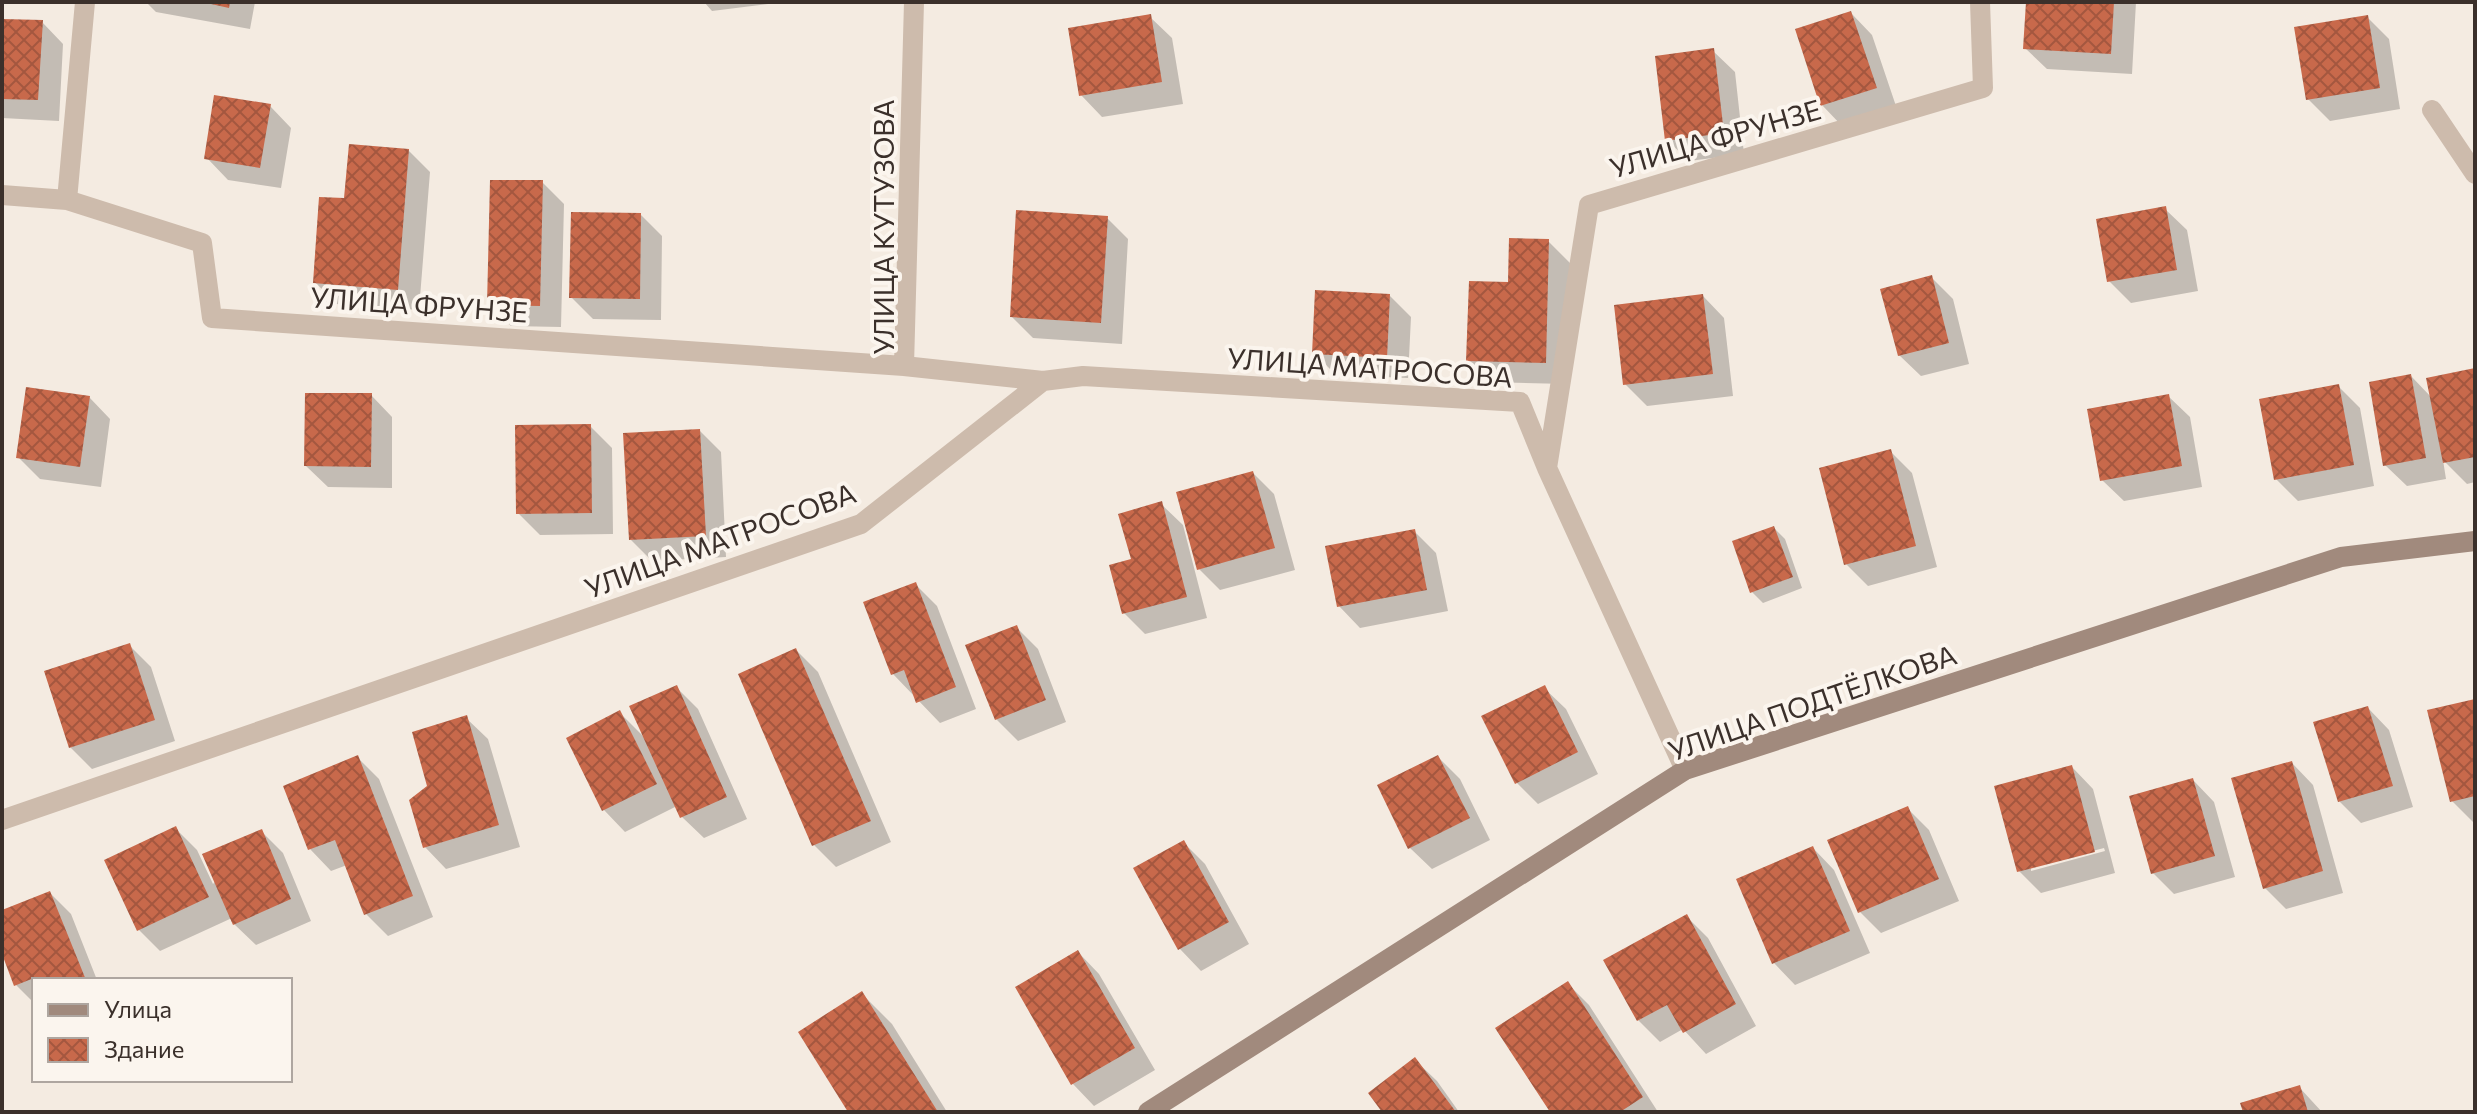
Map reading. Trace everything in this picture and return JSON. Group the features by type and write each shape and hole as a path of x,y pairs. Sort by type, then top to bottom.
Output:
{"main road":[{"name":"УЛИЦА ПОДТЁЛКОВА","path":"1148,1112 1685,770 2341,557 2475,541"}],"street":[{"path":"67,200 85,2"},
{"name":"УЛИЦА КУТУЗОВА","path":"914,2 904,366 1043,381"},
{"name":"УЛИЦА ФРУНЗЕ","path":"1547,468 1589,205 1983,88 1980,2"},
{"path":"2432,110 2475,174"},
{"name":"УЛИЦА ФРУНЗЕ","path":"2,195 67,200 202,243 212,318 904,366"},
{"name":"УЛИЦА МАТРОСОВА","path":"2,820 861,524 1043,381 1083,376 1520,402 1685,770"}],"building":[{"path":"202,2 230,2 229,8"},
{"path":"2026,2 2114,2 2111,54 2023,49"},
{"path":"1851,11 1877,88 1820,106 1795,29"},
{"path":"1151,14 1162,82 1079,96 1068,28"},
{"path":"2368,15 2380,88 2306,100 2294,27"},
{"path":"2,19 43,20 38,100 2,99"},
{"path":"1714,48 1724,133 1665,141 1655,56"},
{"path":"214,95 271,104 260,168 204,159"},
{"path":"349,144 409,149 398,290 313,283 319,197 344,198"},
{"path":"490,180 543,180 540,306 487,305"},
{"path":"2166,206 2177,270 2107,282 2096,219"},
{"path":"1016,210 1108,216 1101,323 1010,317"},
{"path":"571,212 641,213 640,299 569,298"},
{"path":"1509,238 1549,239 1546,363 1466,361 1469,281 1508,282"},
{"path":"1932,275 1949,343 1898,356 1880,289"},
{"path":"1315,290 1390,294 1387,358 1312,354"},
{"path":"1703,294 1713,374 1623,385 1614,305"},
{"path":"2475,368 2475,457 2443,463 2426,378"},
{"path":"2411,374 2426,458 2383,466 2369,382"},
{"path":"2339,384 2354,465 2274,480 2259,399"},
{"path":"26,387 90,396 80,467 16,458"},
{"path":"305,393 372,393 371,467 304,466"},
{"path":"2169,394 2182,466 2100,481 2087,409"},
{"path":"591,424 592,513 516,514 515,425"},
{"path":"700,429 706,536 629,540 623,433"},
{"path":"1891,449 1916,546 1844,565 1819,468"},
{"path":"1253,471 1275,548 1197,570 1176,492"},
{"path":"1162,501 1187,597 1122,614 1109,565 1131,559 1118,514"},
{"path":"1774,526 1793,577 1750,593 1732,541"},
{"path":"1415,529 1427,590 1337,607 1325,546"},
{"path":"916,582 956,687 916,703 904,670 891,675 863,602"},
{"path":"1017,625 1046,700 995,720 965,645"},
{"path":"130,643 155,720 69,748 44,671"},
{"path":"796,648 871,821 812,846 738,674"},
{"path":"677,685 727,797 680,818 629,706"},
{"path":"1545,685 1578,752 1515,784 1481,716"},
{"path":"2475,699 2475,796 2450,802 2427,710"},
{"path":"2368,706 2393,786 2338,802 2313,722"},
{"path":"620,710 657,784 602,811 566,738"},
{"path":"467,715 499,825 423,848 409,800 427,786 412,732"},
{"path":"358,755 413,896 364,915 335,840 308,850 283,786"},
{"path":"1438,755 1470,818 1408,849 1377,785"},
{"path":"2292,761 2323,871 2263,889 2231,778"},
{"path":"2072,765 2095,852 2017,872 1994,786"},
{"path":"2193,778 2215,856 2151,874 2129,796"},
{"path":"1908,806 1939,879 1858,913 1827,840"},
{"path":"176,826 209,897 137,931 104,860"},
{"path":"262,829 291,899 233,925 202,854"},
{"path":"1184,840 1229,922 1178,950 1133,868"},
{"path":"1813,846 1850,931 1772,964 1736,879"},
{"path":"50,891 85,978 32,978 14,986 2,954 2,910"},
{"path":"1687,914 1736,1004 1683,1033 1667,1005 1637,1021 1603,960"},
{"path":"1078,950 1135,1048 1071,1085 1015,987"},
{"path":"1568,981 1643,1097 1620,1112 1550,1112 1495,1028"},
{"path":"862,991 938,1112 848,1112 798,1032"},
{"path":"1415,1057 1456,1112 1382,1112 1368,1093"},
{"path":"2300,1085 2308,1112 2243,1112 2240,1103"}]}
